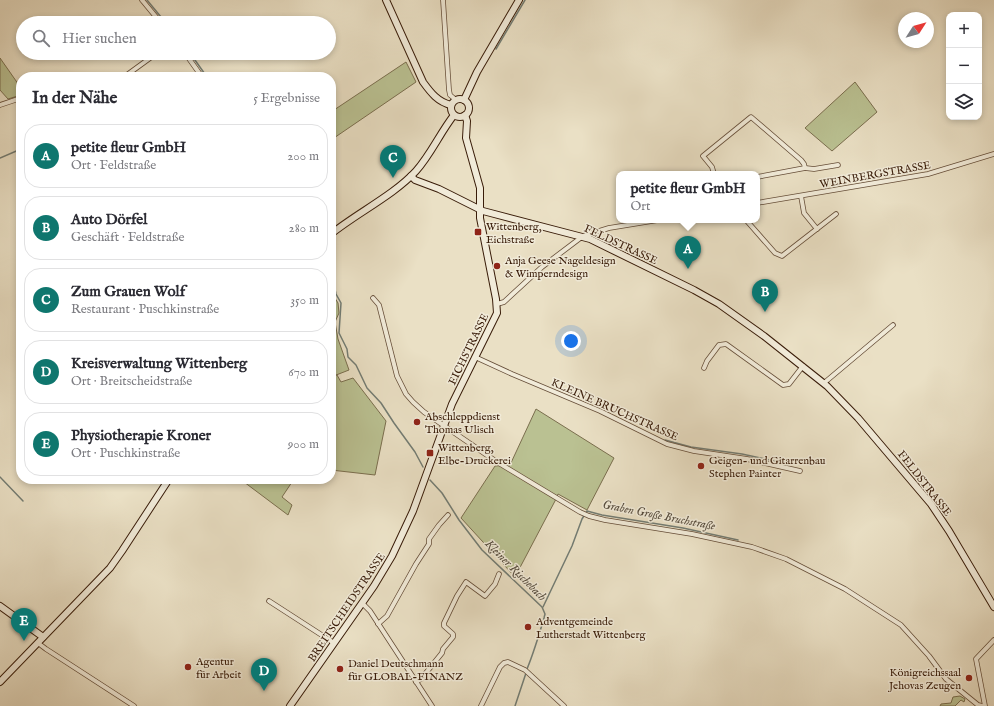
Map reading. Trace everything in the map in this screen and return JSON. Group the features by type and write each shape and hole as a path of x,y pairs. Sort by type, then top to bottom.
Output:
{"street":[{"path":"142,0 155,16"},
{"path":"386,0 423,82 440,101 453,103 464,100 477,72 519,0"},
{"path":"443,0 448,75 453,103 451,111 454,115 459,117 465,115 468,108 467,103 464,100"},
{"path":"131,72 147,60"},
{"path":"190,60 198,72"},
{"path":"0,105 16,100"},
{"path":"336,230 411,176 428,156 444,128 454,115"},
{"name":"EICHSTRASSE","path":"444,425 457,393 497,313 497,304 481,224 479,209 480,188 466,138 467,122 465,115"},
{"path":"713,171 712,167 703,156 751,117 801,160 805,168"},
{"name":"WEINBERGSTRASSE","path":"760,203 928,174 994,154"},
{"path":"760,176 805,168 838,165"},
{"name":"FELDSTRASSE","path":"411,176 417,181 430,185 479,209 583,236 688,286 714,301 764,336 824,383 858,418 929,502 957,544 994,607"},
{"path":"801,196 804,213 817,229"},
{"path":"749,223 775,253 780,256 784,255 836,214"},
{"path":"497,304 504,302 542,268 583,236 609,228 640,223"},
{"path":"373,298 379,305 397,376 403,389 410,398 418,406 497,462 584,514 605,520 692,534 745,545 786,559 845,589 901,625 930,656 946,679 978,705 984,706 976,659 994,640"},
{"path":"824,383 893,325"},
{"path":"704,368 707,361 719,345 726,344 783,385 789,384 802,366"},
{"name":"KLEINE BRUCHSTRASSE","path":"475,357 585,404 671,445 694,451 747,459 800,471"},
{"name":"BREITSCHEIDSTRASSE","path":"290,706 384,570 408,522 444,425"},
{"path":"0,682 110,568 166,484"},
{"path":"378,624 387,616 429,544 429,539 448,515"},
{"path":"416,682 421,679 453,637 453,634 444,626 444,623 457,596 466,582 485,596 495,584 499,574"},
{"path":"268,601 334,643"},
{"path":"362,603 370,611 432,706"},
{"path":"0,606 43,638"},
{"path":"38,643 46,650 134,706"},
{"path":"481,706 500,666 504,662 511,663 527,672 564,706"}],"green space":[{"path":"0,58 16,81 16,97 8,99 0,90"},
{"path":"406,62 416,82 336,137 336,109"},
{"path":"855,82 877,112 832,151 805,128"},
{"path":"336,300 338,303 339,313 336,320"},
{"path":"336,328 338,339 349,370 336,375"},
{"path":"336,375 341,382 353,378 386,421 375,475 336,471"},
{"path":"536,409 614,458 587,510 558,494 515,577 461,518 495,466 510,465"},
{"path":"247,484 291,484 282,497 292,505 288,515"},
{"path":"960,696 965,699 964,702 961,700 955,706 940,706 941,704 951,703 953,697"}],"waterway":[{"name":"Kleiner Rischebach","path":"147,0 160,16"},
{"path":"496,49 525,0"},
{"name":"Kleiner Rischebach","path":"195,60 203,72"},
{"path":"0,158 16,151"},
{"name":"Kleiner Rischebach","path":"336,294 341,303 339,333 347,349 348,357 356,365 367,388 381,403 415,452 423,467"},
{"path":"665,440 691,447 742,454 779,462"},
{"path":"0,477 23,501"},
{"name":"Kleiner Rischebach","path":"430,480 442,493 459,520 482,550 542,607 545,614 527,669"},
{"name":"Graben Große Bruchstraße","path":"543,607 572,546 582,519 587,511 602,515 683,528 738,540"},
{"name":"Kleiner Rischebach","path":"515,706 526,673"}],"place":[{"name":"Zum Grauen Wolf","path":"393,178"},
{"name":"Wittenberg, Eichstraße","path":"478,232"},
{"name":"Anja Geese Nageldesign & Wimperndesign","path":"497,266"},
{"name":"petite fleur GmbH","path":"688,269"},
{"name":"Auto Dörfel","path":"765,312"},
{"name":"Abschleppdienst Thomas Ulisch","path":"417,422"},
{"name":"Wittenberg, Elbe-Druckerei","path":"430,453"},
{"name":"Geigen- und Gitarrenbau Stephen Painter","path":"701,466"},
{"name":"Adventgemeinde Lutherstadt Wittenberg","path":"528,627"},
{"name":"Physiotherapie Kroner","path":"24,641"},
{"name":"Agentur für Arbeit","path":"188,667"},
{"name":"Daniel Deutschmann für GLOBAL-FINANZ","path":"340,669"},
{"name":"Königreichssaal Jehovas Zeugen","path":"969,678"},
{"name":"Kreisverwaltung Wittenberg","path":"264,691"}]}
